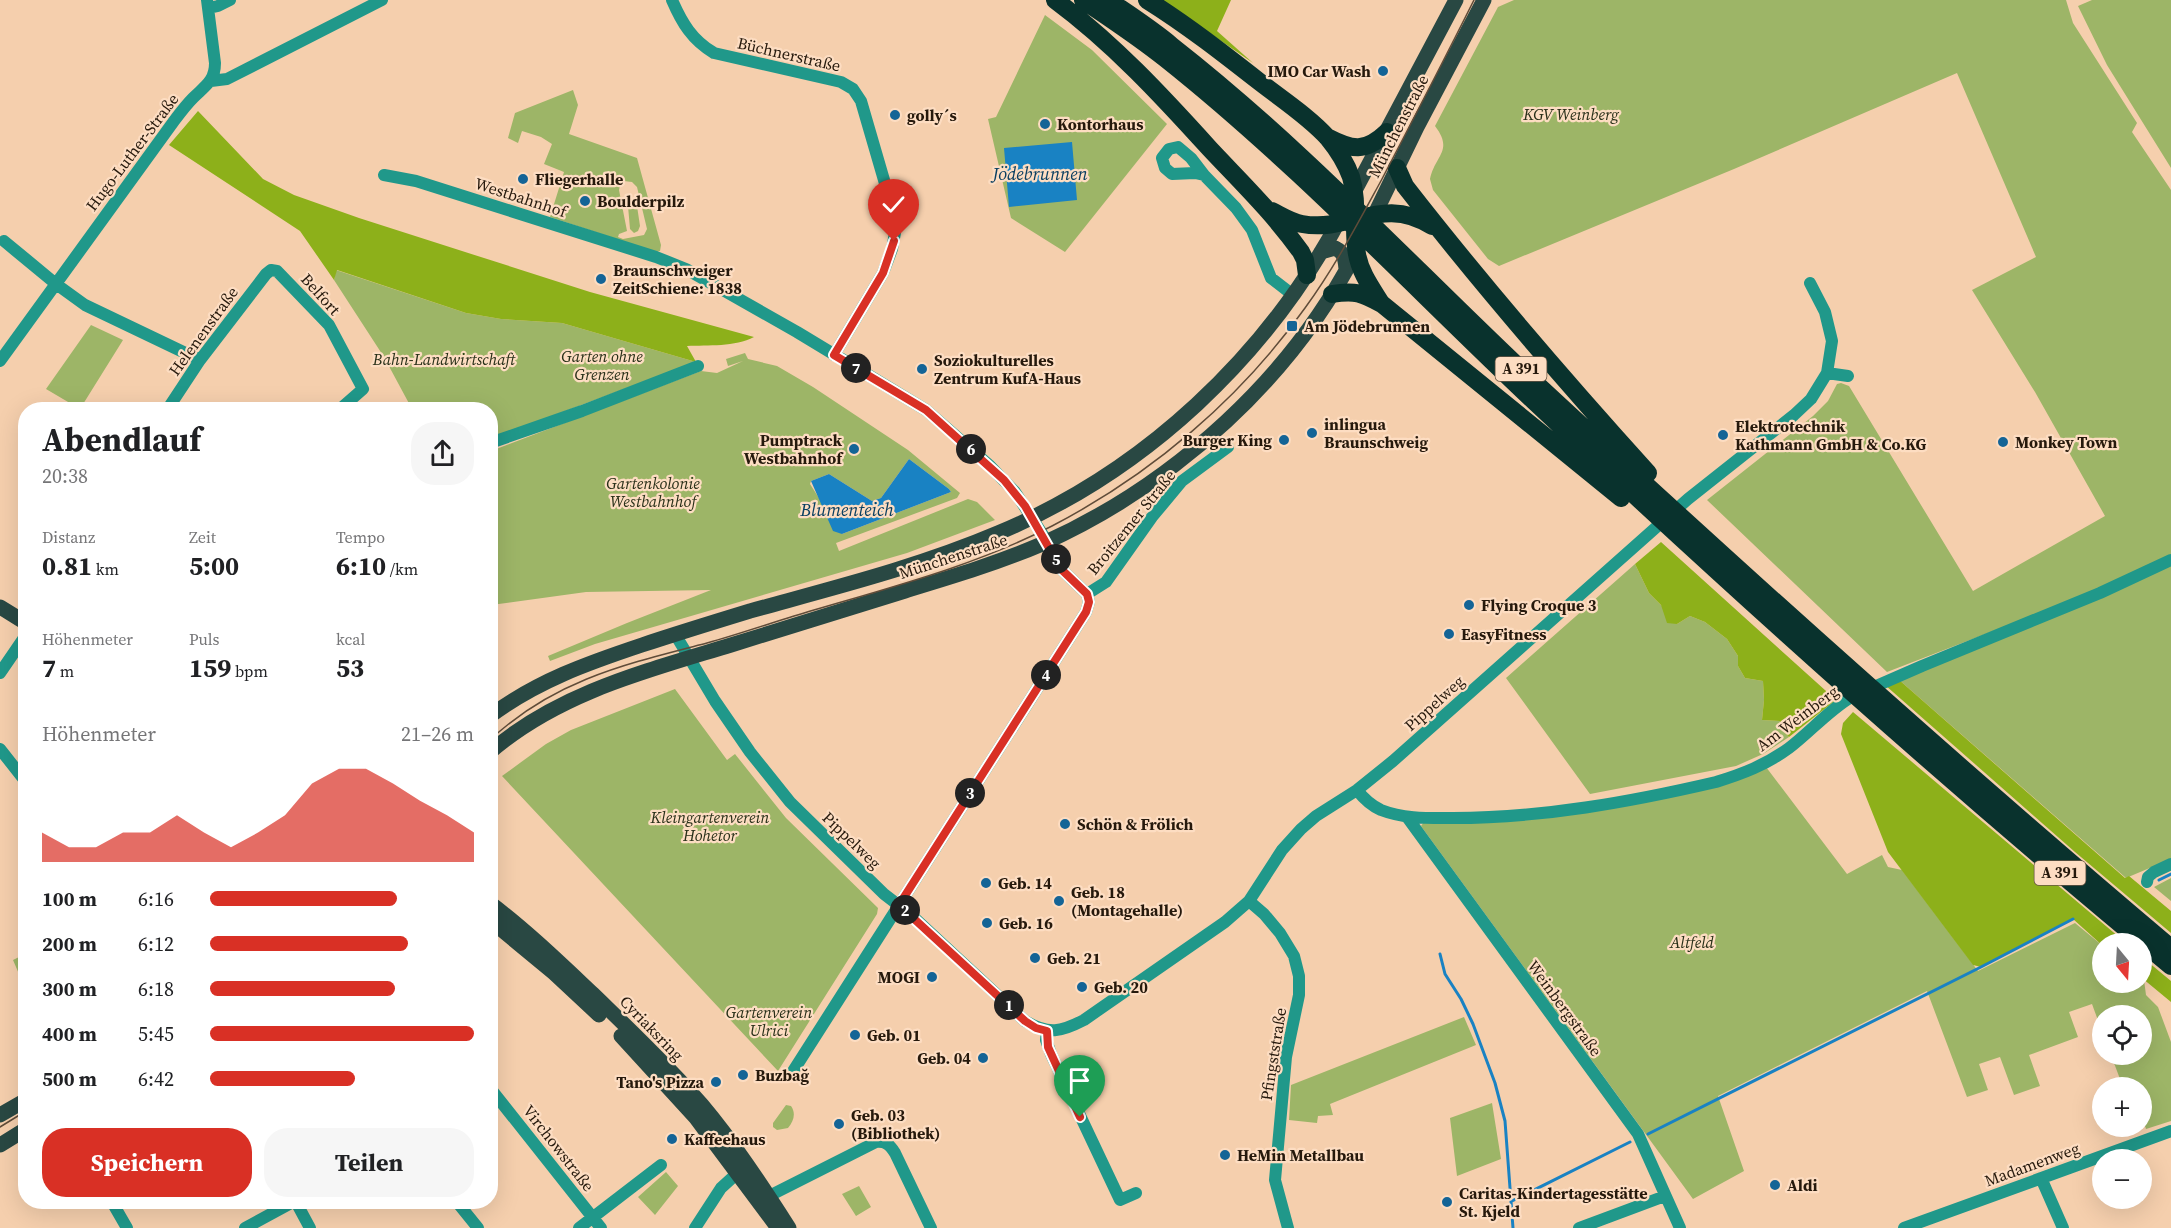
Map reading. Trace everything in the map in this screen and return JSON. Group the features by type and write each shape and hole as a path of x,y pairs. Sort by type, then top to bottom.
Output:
{"highway":[{"path":"1055,0 1086,24 1148,82 1266,207 1301,252 1305,260 1307,275"},
{"name":"A 391","path":"1083,0 1165,58 1263,142 1308,174"},
{"name":"A 391","path":"1108,0 1179,51 1239,101 1308,174 1708,553 2171,966"},
{"path":"1147,0 1220,51 1292,107 1326,137 1347,168 1354,192 1356,252 1359,266 1382,304"},
{"path":"1326,137 1341,144 1359,148 1371,145 1387,132"},
{"path":"1397,168 1406,186 1559,374 1637,487"},
{"path":"1266,207 1284,218 1314,226 1337,224 1389,212 1418,217 1443,233"},
{"path":"1332,294 1350,291 1364,294 1382,304 1637,487 1708,553"},
{"name":"A 391","path":"1877,704 2171,948"}],"main road":[{"name":"Münchenstraße","path":"498,711 523,694 572,669 675,634 896,569 999,533 1041,513 1122,464 1171,427 1237,365 1293,296 1337,224 1456,0"},
{"name":"Münchenstraße","path":"498,746 523,727 566,702 622,680 1012,556 1055,538 1129,496 1173,466 1215,432 1281,364 1332,294 1356,252 1484,0"},
{"path":"1321,252 1335,248 1340,250 1344,255 1346,269"},
{"path":"0,597 18,608"},
{"path":"0,607 18,618"},
{"name":"Cyriaksring","path":"498,910 560,963 642,1042 701,1105 763,1199"},
{"name":"Cyriaksring","path":"498,927 554,973 630,1045 742,1169"},
{"path":"0,1115 18,1105"},
{"path":"0,1145 18,1134"},
{"path":"763,1199 778,1228"},
{"path":"763,1199 789,1228"}],"street":[{"path":"212,81 215,63 208,4 230,0"},
{"name":"Hugo-Luther-Straße","path":"0,361 178,116 212,81 227,79 382,0"},
{"name":"Büchnerstraße","path":"672,0 683,25 702,46 714,53 841,82 853,89 861,101 893,211 895,233 883,273 834,355"},
{"name":"Westbahnhof","path":"384,175 435,187 676,265 716,285 926,410 989,465 1015,492 1061,569 1088,598"},
{"path":"1204,175 1236,208 1252,230 1271,278 1293,296"},
{"path":"4,242 56,284 93,309 200,360"},
{"name":"Belfort","path":"266,274 271,270 277,271 329,325 363,389 348,402"},
{"name":"Helenenstraße","path":"172,402 200,360 266,274"},
{"name":"Pippelweg","path":"675,634 687,658 750,752 784,795 825,839 1025,1021 1036,1028 1047,1031 1064,1029 1084,1020 1205,937 1249,901 1282,850 1301,829 1316,816 1357,790 1398,757 1688,500 1811,399 1827,373 1831,352 1830,329 1825,312 1810,283"},
{"path":"498,440 582,411 698,366"},
{"path":"1827,373 1848,376"},
{"name":"Broitzemer Straße","path":"790,1076 1086,612 1088,598 1106,582 1152,516 1182,481 1228,447"},
{"name":"Am Weinberg","path":"1357,790 1371,805 1407,817 1482,818 1534,815 1691,788 1740,775 1768,762 1790,747 1840,703 1851,697 2091,597 2171,560"},
{"path":"0,673 18,647"},
{"path":"0,749 18,772"},
{"name":"Weinbergstraße","path":"1407,817 1638,1134 1680,1228"},
{"path":"2147,882 2148,877 2154,872 2171,864"},
{"name":"Pfingststraße","path":"1249,901 1280,933 1294,956 1299,976 1299,995 1286,1057 1275,1180 1288,1228"},
{"path":"1047,1031 1046,1040 1050,1054 1120,1200 1136,1194"},
{"name":"Virchowstraße","path":"498,1098 601,1228"},
{"name":"Madamenweg","path":"1904,1228 2171,1131"},
{"path":"763,1199 876,1142 883,1141 888,1143 895,1153 931,1228"},
{"path":"579,1228 661,1165"},
{"path":"695,1228 721,1188 742,1169"},
{"path":"2042,1178 2063,1228"},
{"path":"1579,1228 1665,1196"},
{"path":"115,1209 127,1228"},
{"path":"245,1228 281,1209"},
{"path":"298,1209 310,1228"},
{"path":"463,1209 478,1228"}],"green space":[{"path":"1162,0 1231,0 1217,31 1253,63"},
{"name":"KGV Weinberg","path":"1514,0 2066,0 2073,23 2137,123 2132,132 2171,190 2171,555 2071,601 1887,672 1707,500 1813,416 1828,401 1837,384 1841,383 1849,386 1973,591 2105,516 2035,392 1972,290 2036,257 1957,73 1734,169 1499,266 1488,259 1433,190 1430,179 1443,147 1443,141 1435,126 1498,7"},
{"path":"2092,0 2171,0 2171,168 2107,65 2078,6"},
{"path":"1045,15 1092,50 1167,124 1065,252 1011,218 988,119 996,117"},
{"path":"573,90 578,105 569,134 637,158 661,245 660,251 656,252 550,217 564,172 544,164 552,144 541,137 522,131 518,143 508,138 515,113","holes":["621,182 632,182 637,187 647,229 644,235 623,239 618,237 619,234 627,231 619,190"]},
{"path":"198,111 263,179 294,195 590,292 754,337 730,344 687,346 696,362 562,323 501,319 466,313 337,270 334,280 300,231 169,145"},
{"path":"628,206 637,206 640,226 634,233 630,229"},
{"name":"Bahn-Landwirtschaft","path":"336,270 466,313 501,319 562,323 696,362 498,436 498,402 408,402 384,357 334,280"},
{"path":"91,325 123,340 84,402 68,402 46,389"},
{"name":"Gartenkolonie Westbahnhof","path":"745,353 748,359 777,366 908,450 960,493 957,498 836,543 839,551 968,499 977,502 995,520 907,553 595,644 550,661 548,656 711,590 586,592 498,604 498,448 701,371 717,373 743,361 728,366 726,359","holes":["909,459 951,492 842,534 810,484 811,481 829,474 872,501 881,498"]},
{"path":"1661,542 1836,700 1789,737 1782,730 1780,721 1762,720 1763,681 1745,678 1738,666 1738,656 1727,639 1705,622 1690,616 1677,624 1667,623 1661,605 1649,593 1635,564"},
{"path":"1635,564 1649,593 1677,624 1690,616 1705,622 1727,639 1738,656 1738,666 1745,678 1763,681 1762,720 1780,721 1782,730 1789,737 1763,754 1736,766 1590,794 1506,678"},
{"path":"2171,564 2171,859 2126,878 1898,679"},
{"path":"1898,679 2125,878 2129,876 2171,911 2171,933 1885,685"},
{"name":"Kleingartenverein Hohetor","path":"675,689 727,760 735,754 786,818 878,908 877,914 778,1071 502,776 546,744 571,730"},
{"path":"1853,712 2114,933 2092,933 2092,936 2073,919 1981,967 1973,965 1888,852 1841,734 1843,723"},
{"name":"Altfeld","path":"1766,767 1847,874 1882,855 1888,867 1902,870 1978,971 2075,923 2092,937 2092,993 2146,993 2158,1007 2171,1042 2171,1121 2152,1127 2152,1077 2119,1077 2115,1065 2152,1065 2152,1005 2092,1004 2069,1012 2078,1037 2029,1055 2040,1086 2014,1095 2000,1057 1979,1064 1988,1090 1967,1097 1927,991 1718,1096 1744,1171 1693,1199 1421,826 1424,822 1537,819"},
{"path":"2171,878 2171,901 2154,887"},
{"path":"18,958 18,972 13,960"},
{"path":"2152,965 2171,981 2171,1002 2152,986"},
{"path":"1464,1017 1476,1045 1330,1104 1333,1115 1318,1116 1317,1123 1289,1120 1291,1085"},
{"path":"1492,1103 1501,1159 1457,1176 1450,1118"},
{"path":"786,1105 793,1109 793,1120 788,1128 777,1130 773,1127 773,1123"},
{"path":"666,1172 678,1186 655,1215 638,1197"},
{"path":"859,1186 871,1207 856,1216 842,1194"}],"water":[{"name":"Jödebrunnen","path":"1072,142 1077,200 1009,207 1004,148"},
{"name":"Blumenteich","path":"909,459 951,492 842,534 833,531 811,481 829,474 872,501 881,498"}],"waterway":[{"path":"2159,880 2171,874"},
{"path":"1648,1134 2073,919"},
{"path":"1440,954 1445,974 1473,1024 1495,1083 1505,1121 1513,1228"},
{"path":"1512,1201 1630,1142"}],"tram line":[{"path":"498,733 540,702 592,677 925,577 990,554 1052,526 1089,505 1125,483 1159,458 1223,403 1280,341 1305,308 1346,245 1474,0"},
{"path":"0,1127 18,1116"}],"place":[{"name":"IMO Car Wash","path":"1383,71"},
{"name":"golly´s","path":"895,115"},
{"name":"Kontorhaus","path":"1045,124"},
{"name":"Fliegerhalle","path":"523,179"},
{"name":"Boulderpilz","path":"585,201"},
{"name":"Braunschweiger ZeitSchiene: 1838","path":"601,279"},
{"name":"Am Jödebrunnen","path":"1292,326"},
{"name":"Soziokulturelles Zentrum KufA-Haus","path":"922,369"},
{"name":"inlingua Braunschweig","path":"1312,433"},
{"name":"Elektrotechnik Kathmann GmbH & Co.KG","path":"1723,435"},
{"name":"Burger King","path":"1284,440"},
{"name":"Monkey Town","path":"2003,442"},
{"name":"Pumptrack Westbahnhof","path":"854,449"},
{"name":"Flying Croque 3","path":"1469,605"},
{"name":"EasyFitness","path":"1449,634"},
{"name":"Schön & Frölich","path":"1065,824"},
{"name":"Geb. 14","path":"986,883"},
{"name":"Geb. 18 (Montagehalle)","path":"1059,901"},
{"name":"Geb. 16","path":"987,923"},
{"name":"Geb. 21","path":"1035,958"},
{"name":"MOGI","path":"932,977"},
{"name":"Geb. 20","path":"1082,987"},
{"name":"Geb. 01","path":"855,1035"},
{"name":"Geb. 04","path":"983,1058"},
{"name":"Buzbağ","path":"743,1075"},
{"name":"Tano's Pizza","path":"716,1082"},
{"name":"Geb. 03 (Bibliothek)","path":"839,1124"},
{"name":"Kaffeehaus","path":"672,1139"},
{"name":"HeMin Metallbau","path":"1225,1155"},
{"name":"Aldi","path":"1775,1185"},
{"name":"Caritas-Kindertagesstätte St. Kjeld","path":"1447,1202"}],"route":[{"path":"894,241 883,273 834,355 926,410 989,465 1015,492 1043,535 1061,569 1083,589 1089,602 1086,612 899,905 1025,1021 1036,1028 1047,1031 1046,1040 1050,1054 1080,1117"}],"park label":[{"name":"Garten ohne Grenzen","path":"602,365"},
{"name":"Gartenverein Ulrici","path":"769,1021"}]}
